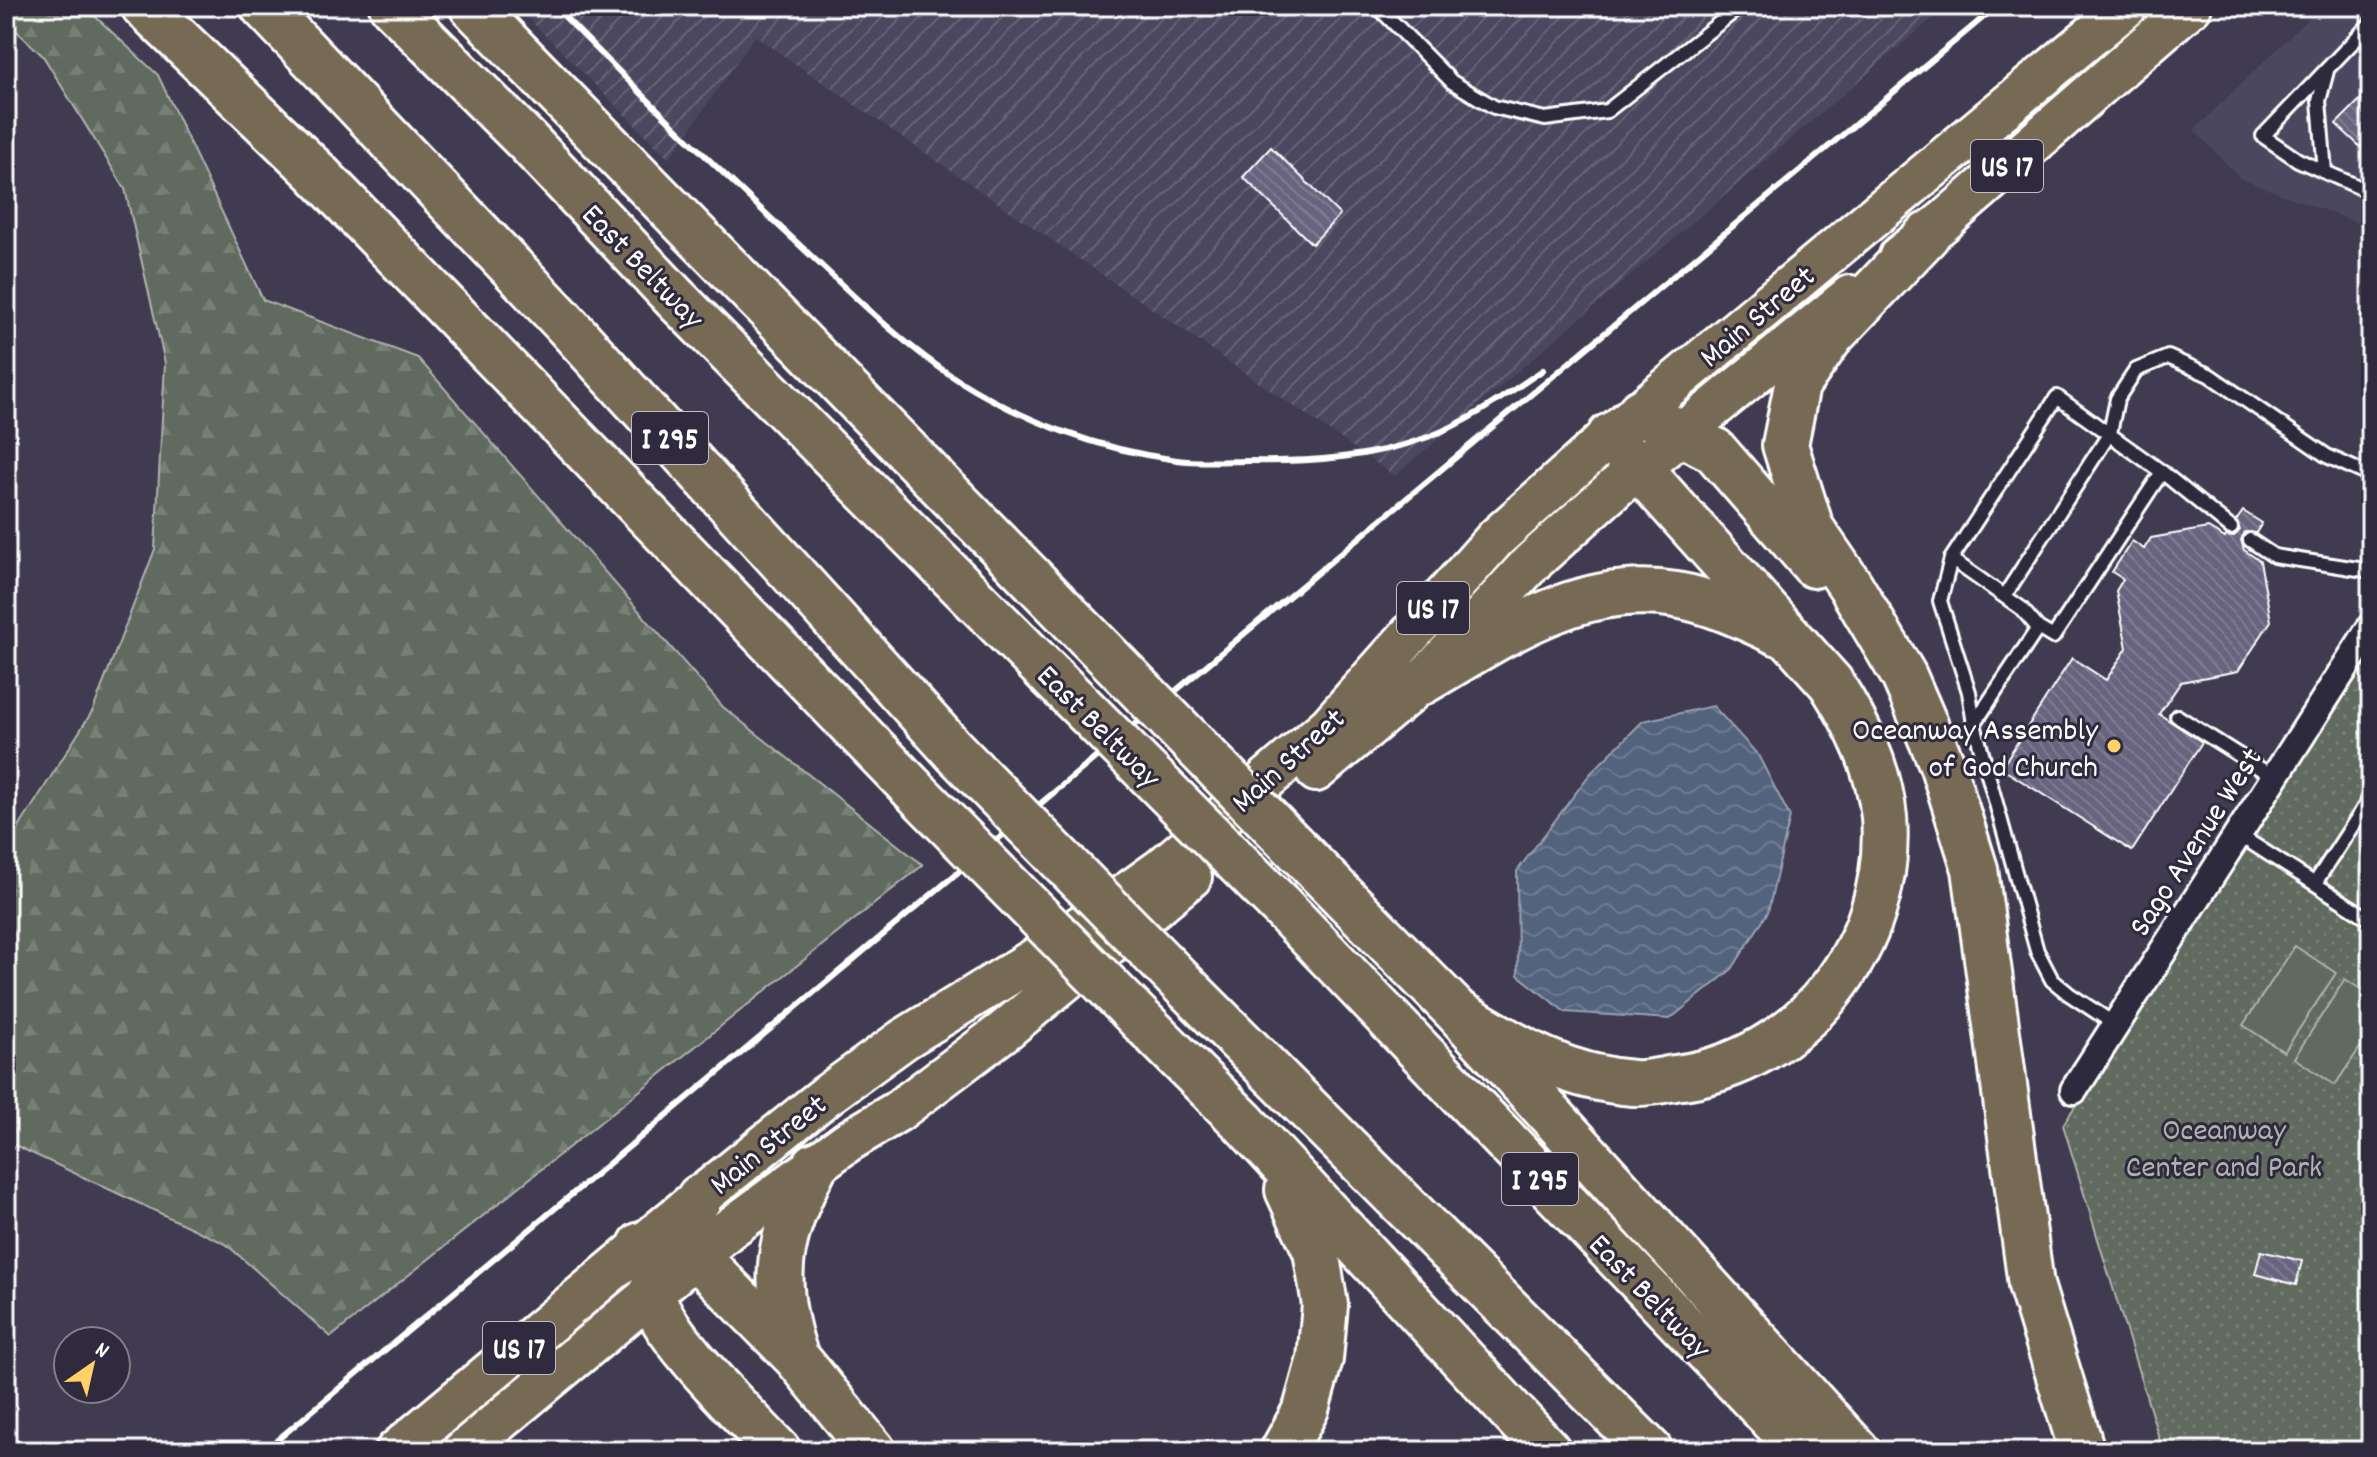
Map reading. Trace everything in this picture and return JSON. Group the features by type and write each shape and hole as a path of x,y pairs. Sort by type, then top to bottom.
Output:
{"highway":[{"path":"144,6 315,171 1142,1021 1548,1451"},
{"path":"247,6 381,127"},
{"name":"I 295","path":"263,6 562,320 955,752 1650,1451"},
{"name":"East Beltway","path":"392,6 528,142 675,298 1279,904 1803,1451"},
{"path":"472,6 1456,1011 1857,1451"},
{"path":"1927,235 1832,335 1797,385 1785,445 1811,528 1850,585 1904,676 1942,764 1975,869 2031,1285 2082,1451"},
{"path":"1456,1011 1537,1059 1592,1077 1636,1083 1704,1075 1772,1046 1823,1001 1859,948 1877,903 1884,853 1884,817 1879,786 1853,718 1831,683 1640,467 1625,424 1680,432 1714,450 1821,573 1904,676"},
{"path":"1422,682 1549,611 1593,597 1675,595 1712,604 1791,638"},
{"path":"1266,1149 1296,1204 1316,1251 1325,1305 1320,1359 1310,1396 1283,1451"},
{"path":"796,1357 784,1322 780,1287 781,1246 794,1206 815,1165"},
{"path":"700,1197 669,1249 652,1294 656,1310 687,1353 778,1451"},
{"path":"669,1249 796,1357 873,1451"}],"main road":[{"name":"Main Street","path":"700,1197 827,1095 904,1039 1036,958 1161,869 1329,726 1496,538 1625,424 2127,6"},
{"name":"Main Street","path":"396,1451 669,1249 815,1165 898,1111 1004,1031 1422,682 1531,563 1680,432 1927,235 2191,6"},
{"name":"US 17","path":"463,1451 652,1294"}],"street":[{"name":"Sago Avenue West","path":"2074,1090 2371,627"}],"lane":[{"path":"1377,6 1452,82 1494,107 1545,119 1607,111 1741,6"},
{"path":"2371,23 2263,136 2298,160 2363,189 2371,183"},
{"path":"2325,172 2319,101 2328,68"},
{"path":"2005,595 2110,433 2117,399 2136,370 2168,357 2209,375 2327,456 2371,476"},
{"path":"2116,1025 2052,980 2037,951 1974,724 1969,692 1940,601 1951,559 2057,397 2162,472 2231,528"},
{"path":"1951,559 2005,595 2038,628 2053,637 2162,472"},
{"path":"2250,540 2274,556 2371,571"},
{"path":"1974,724 2038,628"},
{"path":"2177,716 2275,778"},
{"path":"2315,883 2371,797"},
{"path":"2239,835 2371,920"}],"shaded area":[{"path":"516,6 1947,6 1395,476 755,36 669,159"},
{"path":"2321,6 2371,6 2371,228 2241,179 2194,130"}],"green space":[{"path":"6,6 84,6 158,75 263,300 418,358 723,707 923,865 331,1337 226,1244 6,1141 6,848 93,710 155,549 165,363 125,189 43,56 6,21"},
{"name":"Oceanway Center and Park","path":"2371,646 2371,1451 2163,1451 2063,1125"},
{"path":"2295,946 2336,973 2284,1052 2243,1025"},
{"path":"2345,979 2371,996 2371,1031 2335,1085 2294,1058"}],"water":[{"path":"1713,706 1758,755 1790,817 1768,912 1732,969 1670,1019 1565,1012 1518,975 1517,871 1590,774 1643,721"}],"building":[{"path":"2371,89 2371,157 2336,124"},
{"path":"1271,147 1340,215 1312,244 1243,177"},
{"path":"2243,511 2262,523 2256,533 2245,532 2241,540 2244,550 2260,561 2271,621 2238,671 2181,682 2159,714 2202,742 2132,851 2001,768 2072,658 2106,680 2127,648 2116,591 2123,579 2112,572 2132,541 2144,549 2151,538 2208,528 2225,538 2233,537 2240,530 2236,521"},
{"path":"2261,1251 2302,1261 2296,1285 2255,1274"}],"railway":[{"path":"554,6 732,181 893,331 936,365 983,395 1063,432 1119,449 1186,461 1295,461 1340,457 1385,450 1443,431 1487,407 1543,370"},
{"path":"264,1451 1997,6"}],"place":[{"name":"Oceanway Assembly of God Church","path":"2114,746"}]}
